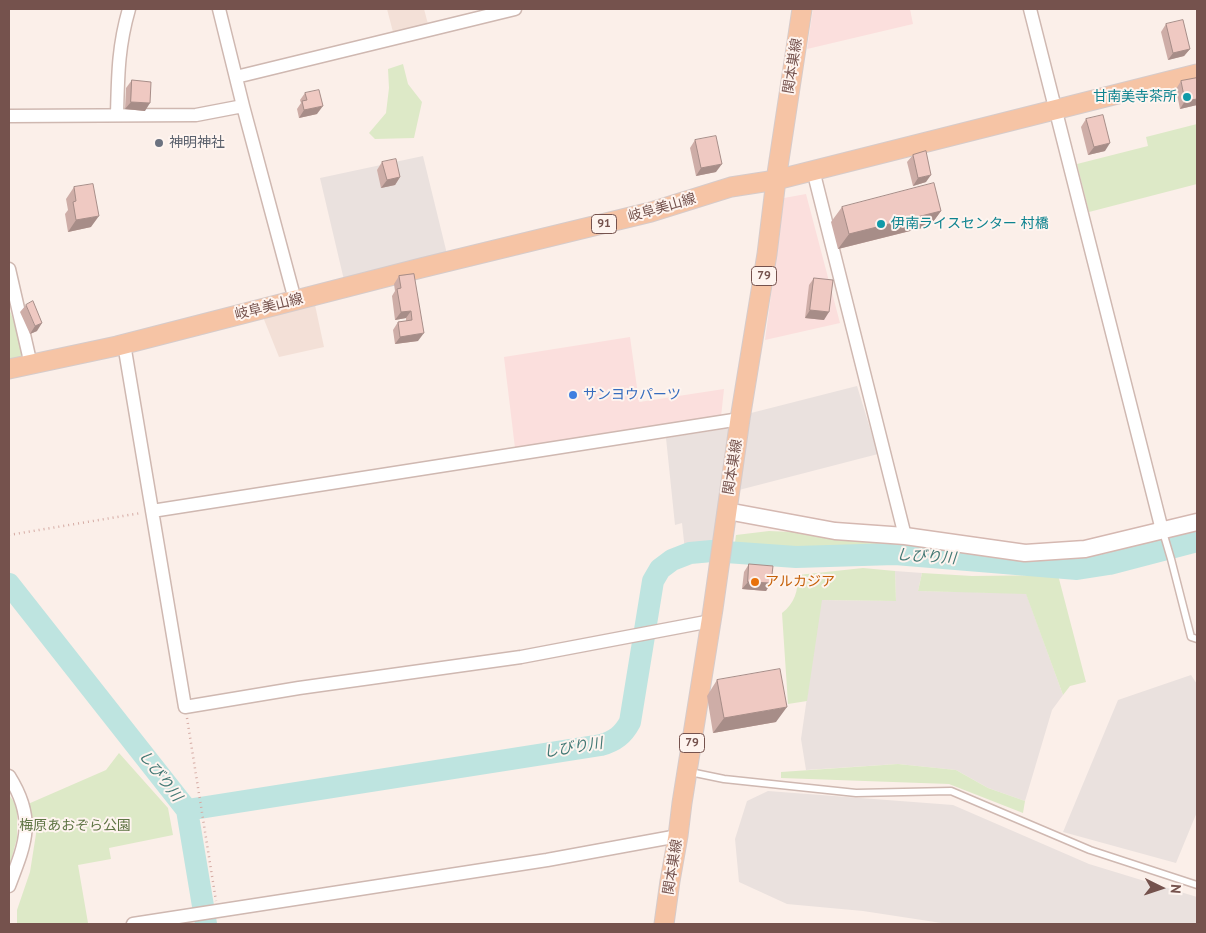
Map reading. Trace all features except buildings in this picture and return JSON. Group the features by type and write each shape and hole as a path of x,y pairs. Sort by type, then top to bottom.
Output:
{"main road":[{"name":"関本巣線","path":"664,924 740,419 766,264 776,180 802,9"},
{"name":"岐阜美山線","path":"9,369 124,344 651,212 731,187 776,180 1197,74"}],"street":[{"path":"117,115 119,56 129,9"},
{"path":"219,9 295,300"},
{"path":"236,77 515,9"},
{"path":"1030,9 1164,535"},
{"path":"9,116 196,115 243,106"},
{"path":"813,170 905,536"},
{"path":"9,269 31,365"},
{"path":"124,344 185,707 299,688 521,657 711,621"},
{"path":"152,511 740,419"},
{"path":"727,511 836,531 905,536 1025,553 1085,549 1164,535 1197,522"},
{"path":"9,776 22,802 26,818 24,848 9,886"},
{"path":"133,924 602,851 678,836"}],"lane":[{"path":"1164,535 1172,559 1191,637 1197,639"},
{"path":"687,771 724,779 856,793 951,791 1090,850 1197,885"}],"path":[{"path":"9,535 152,511"},
{"path":"185,707 215,912"}],"shaded area":[{"path":"387,9 424,9 428,24 393,32"},
{"path":"813,9 910,9 913,24 807,49"},
{"path":"423,156 447,254 344,280 320,178"},
{"path":"806,194 840,323 765,340 784,198"},
{"path":"315,305 324,347 279,357 263,317"},
{"name":"サンヨウパーツ","path":"630,337 639,402 724,389 721,417 515,448 504,357"},
{"path":"857,386 878,454 739,490 751,413"},
{"path":"731,428 715,545 685,551 682,523 675,525 666,438"},
{"path":"895,571 922,573 918,591 1026,593 1063,695 1052,710 1025,801 988,788 956,770 898,764 806,770 801,739 821,600 896,601"},
{"path":"1191,675 1197,684 1197,812 1176,863 1063,832 1118,700"},
{"path":"768,791 953,805 1089,864 1197,897 1197,924 948,924 863,911 787,904 739,882 735,839 747,801"}],"green space":[{"path":"403,64 408,84 422,102 414,138 375,139 369,133 386,113 389,88 388,69"},
{"path":"1197,124 1197,184 1089,212 1077,164 1148,146 1146,137"},
{"path":"9,308 27,358 9,363"},
{"path":"769,531 815,533 897,543 897,548 734,550 736,535"},
{"path":"863,568 895,571 896,601 822,600 807,701 788,704 782,613 795,596 798,575"},
{"path":"922,573 972,576 1058,575 1086,682 1070,686 1063,695 1026,594 918,591"},
{"name":"梅原あおぞら公園","path":"119,753 168,808 173,835 109,848 111,859 78,865 88,923 17,924 17,910 30,872 36,834 36,828 28,804 106,770"},
{"path":"898,764 956,770 988,788 1025,801 1023,813 949,784 781,778 781,772"},
{"path":"9,795 17,806 17,838 9,868"}],"waterway":[{"name":"しびり川","path":"187,810 601,745 610,742 618,737 630,722 653,581 660,569 672,560 690,553 712,551 796,557 895,554 1077,569 1109,564 1197,541"},
{"name":"しびり川","path":"9,584 187,810 206,924"}],"place":[{"name":"甘南美寺茶所","path":"1187,97"},
{"name":"神明神社","path":"159,143"},
{"name":"伊南ライスセンター 村橋","path":"881,224"},
{"name":"サンヨウパーツ","path":"573,395"},
{"name":"アルカジア","path":"755,582"}]}
